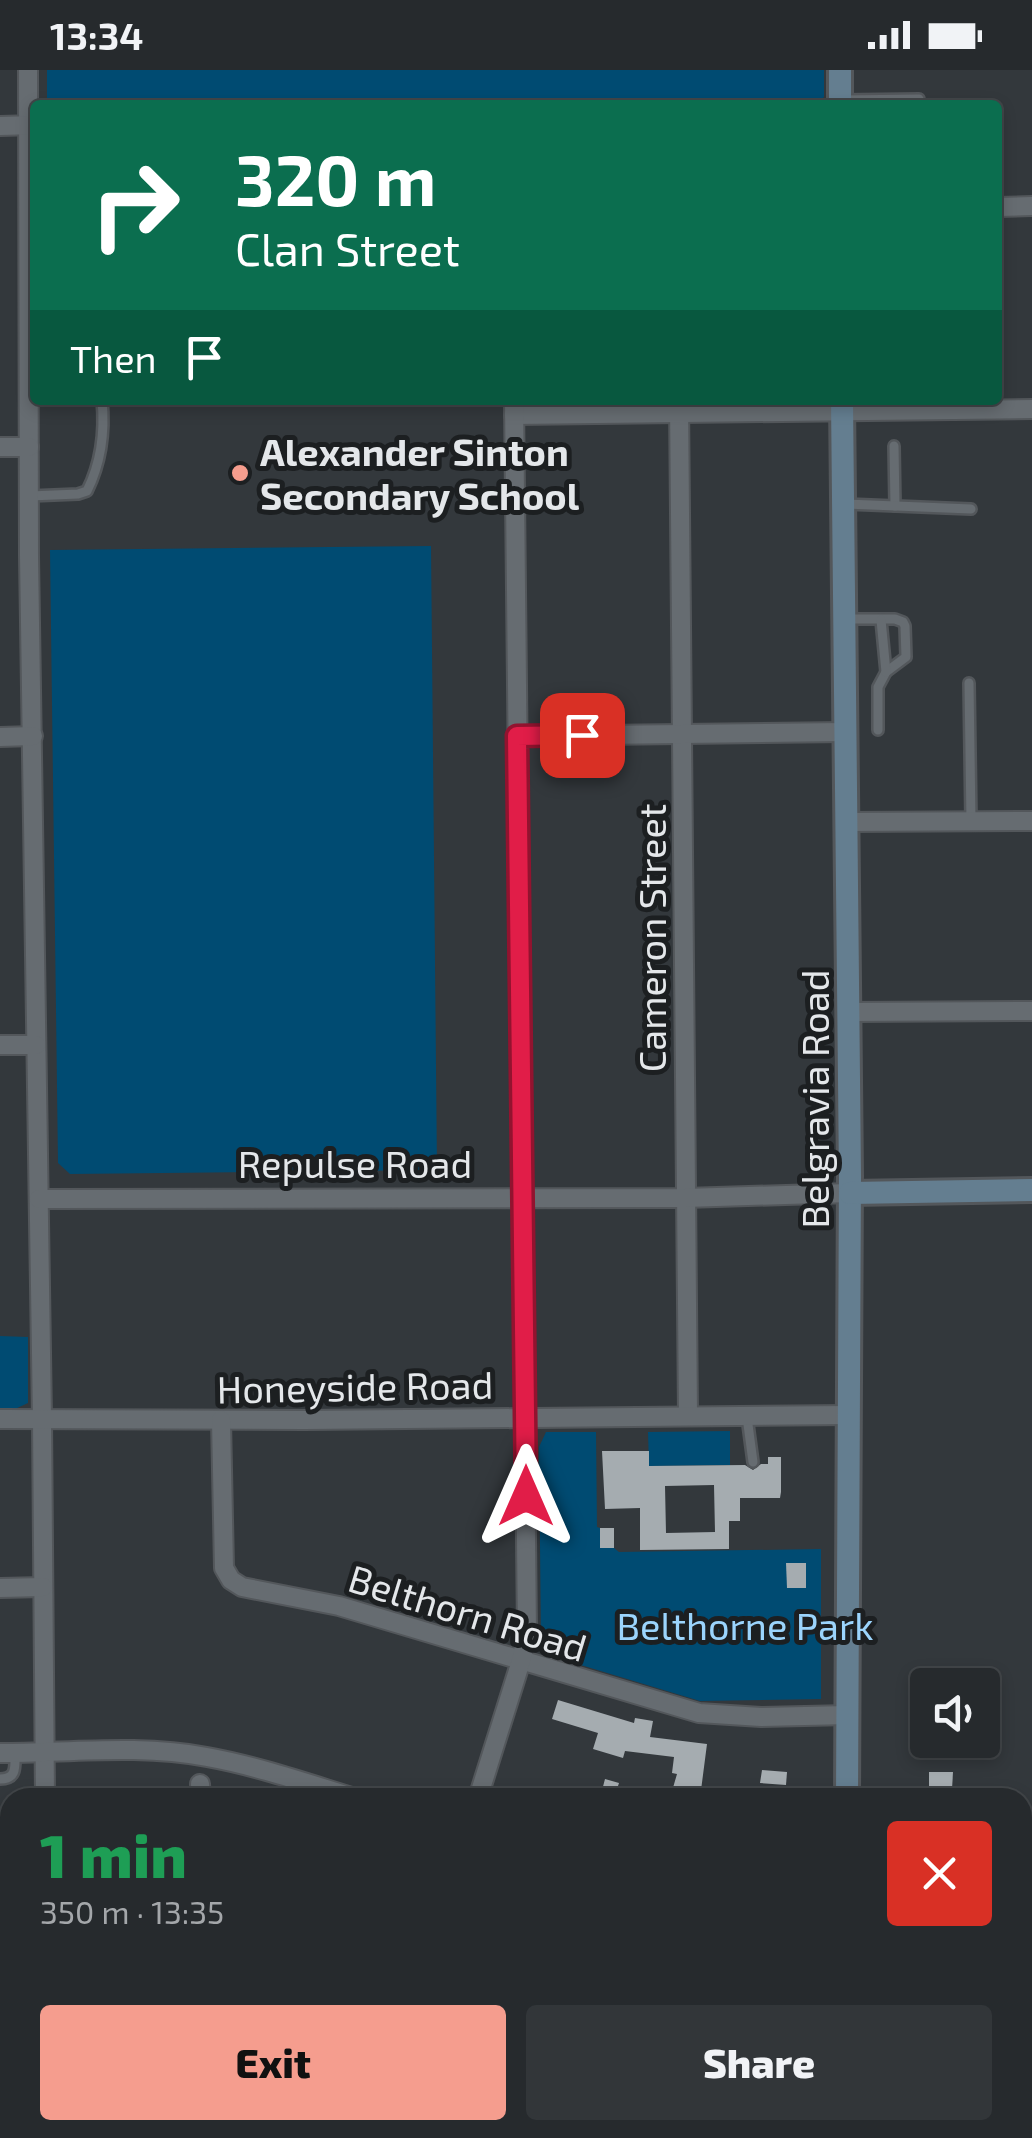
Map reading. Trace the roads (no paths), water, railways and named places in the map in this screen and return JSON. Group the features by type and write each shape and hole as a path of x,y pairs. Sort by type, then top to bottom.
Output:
{"street":[{"path":"28,70 30,100"},
{"path":"840,70 840,100"},
{"path":"0,126 30,125"},
{"path":"1002,207 1032,206"},
{"path":"31,405 45,1788"},
{"name":"Belgravia Road","path":"842,406 850,1193 848,1788"},
{"name":"Cameron Street","path":"679,407 688,1416"},
{"path":"481,1788 527,1632 514,408 1032,409"},
{"path":"0,447 30,447"},
{"path":"517,736 845,732"},
{"path":"0,736 33,736"},
{"path":"847,822 1032,820"},
{"path":"849,1012 1032,1010"},
{"path":"0,1045 36,1045"},
{"name":"Repulse Road","path":"38,1199 686,1198 1032,1190"},
{"name":"Honeyside Road","path":"0,1419 849,1415"},
{"name":"Belthorn Road","path":"220,1420 224,1568 231,1580 242,1587 339,1606 699,1714 848,1715"},
{"path":"0,1588 43,1587"},
{"path":"8,1753 171,1752 205,1756 323,1788"}],"lane":[{"path":"893,100 919,99"},
{"path":"30,496 86,491 99,459 103,405"},
{"path":"894,446 895,506"},
{"path":"843,504 971,508"},
{"path":"844,618 899,620 906,630 906,657 886,672 876,694 878,730"},
{"path":"881,620 886,672"},
{"path":"969,683 971,821"},
{"path":"747,1415 752,1462"},
{"path":"0,1779 14,1773 8,1753"}],"place":[{"name":"Alexander Sinton Secondary School","path":"240,473"}],"park label":[{"name":"Belthorne Park","path":"745,1625"}]}
